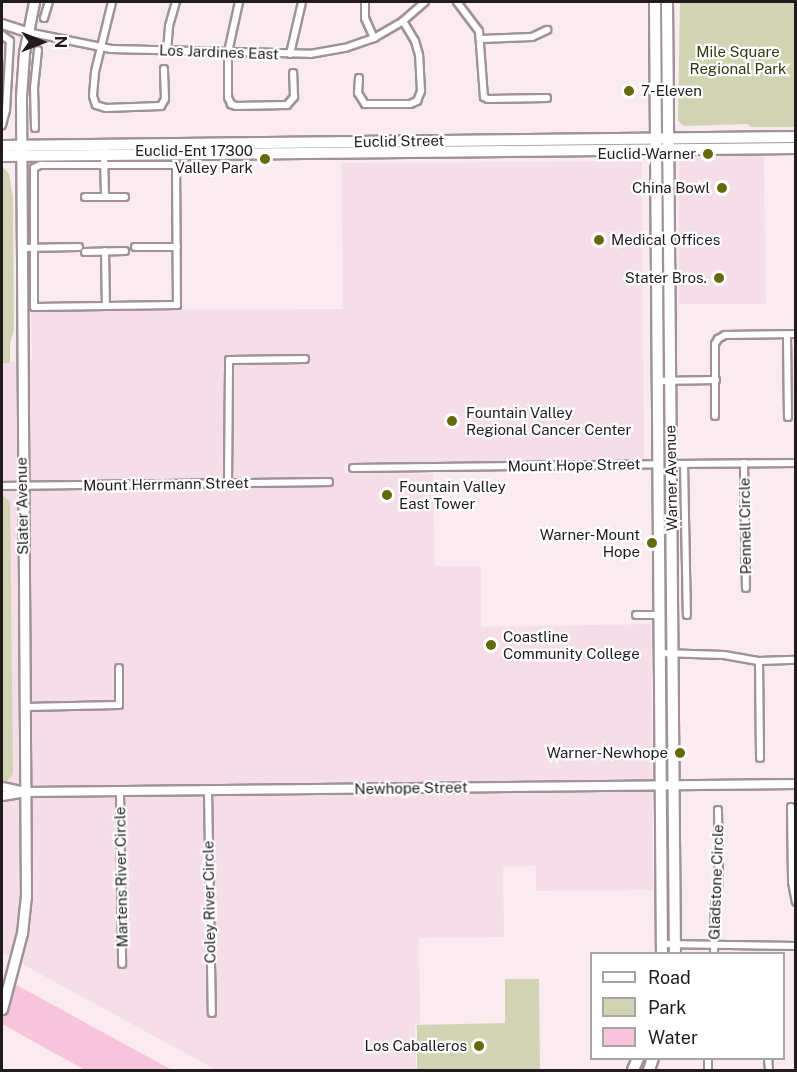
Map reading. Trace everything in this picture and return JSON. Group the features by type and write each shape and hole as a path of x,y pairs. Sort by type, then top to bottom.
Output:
{"main road":[{"name":"Slater Avenue","path":"2,1009 22,933 26,897 27,792 20,151 21,88 27,32 34,2"},
{"name":"Warner Avenue","path":"655,2 662,949"},
{"name":"Warner Avenue","path":"667,2 675,949"},
{"name":"Euclid Street","path":"2,146 20,151 104,155 189,149 795,137"},
{"name":"Euclid Street","path":"189,149 668,151 795,148"},
{"name":"Euclid Street","path":"2,156 20,151"},
{"path":"656,301 663,308 664,326 669,335"}],"street":[{"path":"44,18 49,2"},
{"path":"112,2 99,47 93,90 96,105 106,108 161,106 165,99 164,69"},
{"path":"167,50 169,26 176,2"},
{"path":"239,2 228,52 228,97 231,104 236,106 286,105 294,97 293,73"},
{"path":"290,54 292,37 302,2"},
{"path":"365,2 364,18 374,38"},
{"name":"Los Jardines East","path":"2,24 27,32 99,47 290,54 331,52 374,38 403,21 426,2"},
{"path":"457,2 475,25 481,39 484,97 488,99 547,98"},
{"path":"359,78 359,98 365,104 410,104 417,101 421,91 419,55 415,41 403,21"},
{"path":"481,39 532,37 547,30"},
{"path":"2,35 10,41 6,110 2,125"},
{"path":"35,128 34,88 38,50"},
{"path":"21,88 34,88"},
{"path":"104,155 105,197"},
{"path":"104,155 176,165 177,305 34,307 34,168 40,165 104,155"},
{"path":"86,197 125,197"},
{"path":"135,247 177,247"},
{"path":"22,248 125,251"},
{"path":"105,251 106,306"},
{"path":"787,334 788,417"},
{"path":"715,416 716,344 718,339 725,335 795,334"},
{"path":"228,483 229,360 305,359"},
{"path":"657,381 716,381"},
{"name":"Mount Hope Street","path":"353,468 795,463"},
{"name":"Warner Avenue","path":"684,464 687,615"},
{"name":"Pennell Circle","path":"744,464 746,588"},
{"name":"Mount Herrmann Street","path":"2,486 330,482"},
{"path":"636,615 659,615"},
{"path":"660,653 724,655 759,661 795,660"},
{"path":"759,661 760,758"},
{"path":"25,707 119,705 119,668"},
{"name":"Newhope Street","path":"2,796 27,792 795,784"},
{"name":"Newhope Street","path":"2,787 27,792"},
{"name":"Martens River Circle","path":"120,791 122,964"},
{"name":"Coley River Circle","path":"208,791 212,1013"},
{"path":"791,807 792,882 795,902"},
{"name":"Gladstone Circle","path":"714,952 715,903 719,882 718,810"},
{"path":"662,949 714,945 795,946"},
{"path":"766,945 766,952"},
{"path":"636,1064 648,1071"}],"shaded area":[{"path":"764,154 766,304 679,304 679,163 685,156"},
{"path":"642,161 644,460 345,464 344,473 433,474 435,566 481,566 481,627 651,624 653,890 536,891 536,866 503,867 504,937 419,938 420,1023 415,1024 416,1070 216,1070 2,953 2,363 32,361 31,310 343,309 341,163"}],"green space":[{"name":"Mile Square Regional Park","path":"680,2 795,2 795,127 751,127 747,124 684,126 678,121"},
{"path":"2,166 9,174 13,197 14,330 10,343 10,363 2,363"},
{"path":"2,495 10,502 13,774 7,781 2,781"},
{"name":"Los Caballeros","path":"505,979 539,979 540,1070 417,1069 417,1025 505,1023"}],"water":[{"path":"2,977 172,1070 85,1070 2,1024"}],"place":[{"name":"7-Eleven","path":"629,91"},
{"name":"Euclid-Warner","path":"708,154"},
{"name":"Euclid-Ent 17300 Valley Park","path":"265,159"},
{"name":"China Bowl","path":"722,188"},
{"name":"Medical Offices","path":"599,240"},
{"name":"Stater Bros.","path":"719,278"},
{"name":"Fountain Valley Regional Cancer Center","path":"452,421"},
{"name":"Fountain Valley East Tower","path":"387,495"},
{"name":"Warner-Mount Hope","path":"652,543"},
{"name":"Coastline Community College","path":"491,645"},
{"name":"Warner-Newhope","path":"680,753"},
{"name":"Los Caballeros","path":"479,1046"}]}
